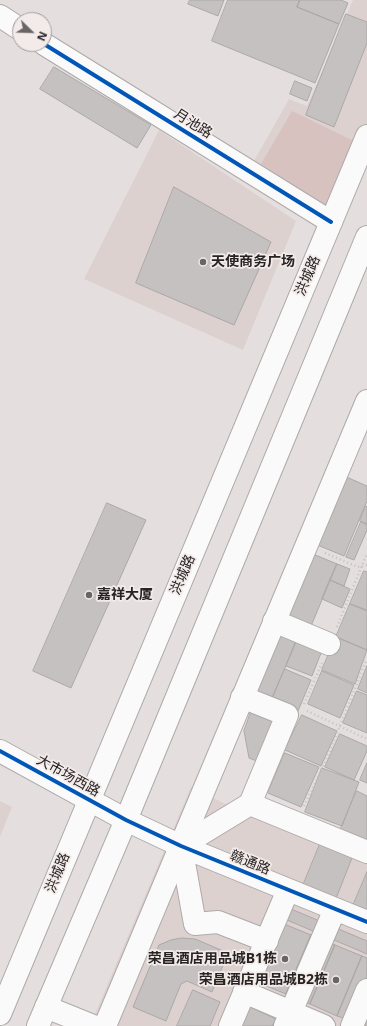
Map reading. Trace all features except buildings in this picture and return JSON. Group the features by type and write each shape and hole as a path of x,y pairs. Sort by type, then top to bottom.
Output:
{"main road":[{"path":"0,16 12,24"},
{"name":"月池路","path":"52,49 331,222"},
{"name":"洪城路","path":"0,1014 88,800 367,136"},
{"path":"93,1026 42,1016 126,820 367,237"},
{"path":"105,1026 367,401"},
{"path":"274,622 329,644"},
{"path":"181,846 250,804 287,715 242,697"},
{"name":"大市场西路","path":"0,751 126,820"},
{"path":"250,804 367,852"},
{"name":"赣通路","path":"126,820 181,846 367,922"},
{"path":"181,846 195,924 218,922 267,941"},
{"path":"230,1026 288,890"},
{"path":"288,1019 335,909"},
{"path":"352,1026 367,990"},
{"path":"244,992 288,1019 324,1026"}],"path":[{"path":"306,545 358,567 367,565"},
{"path":"289,820 303,810 367,660"},
{"path":"287,715 306,711 367,739"}],"shaded area":[{"path":"353,0 367,0 367,124 329,216 250,168 289,99 307,106"},
{"path":"292,111 358,143 326,206 261,164"},
{"name":"天使商务广场","path":"159,130 296,221 243,350 84,279"},
{"path":"191,787 258,820 367,863 367,1026 90,1026"},
{"path":"0,801 12,807 0,837"}],"cycle path":[{"path":"52,49 331,222"},
{"path":"0,751 126,820 181,846 367,922"}],"place":[{"name":"天使商务广场","path":"203,262"},
{"name":"嘉祥大厦","path":"89,595"},
{"name":"荣昌酒店用品城B1栋","path":"285,959"},
{"name":"荣昌酒店用品城B2栋","path":"336,980"}]}
